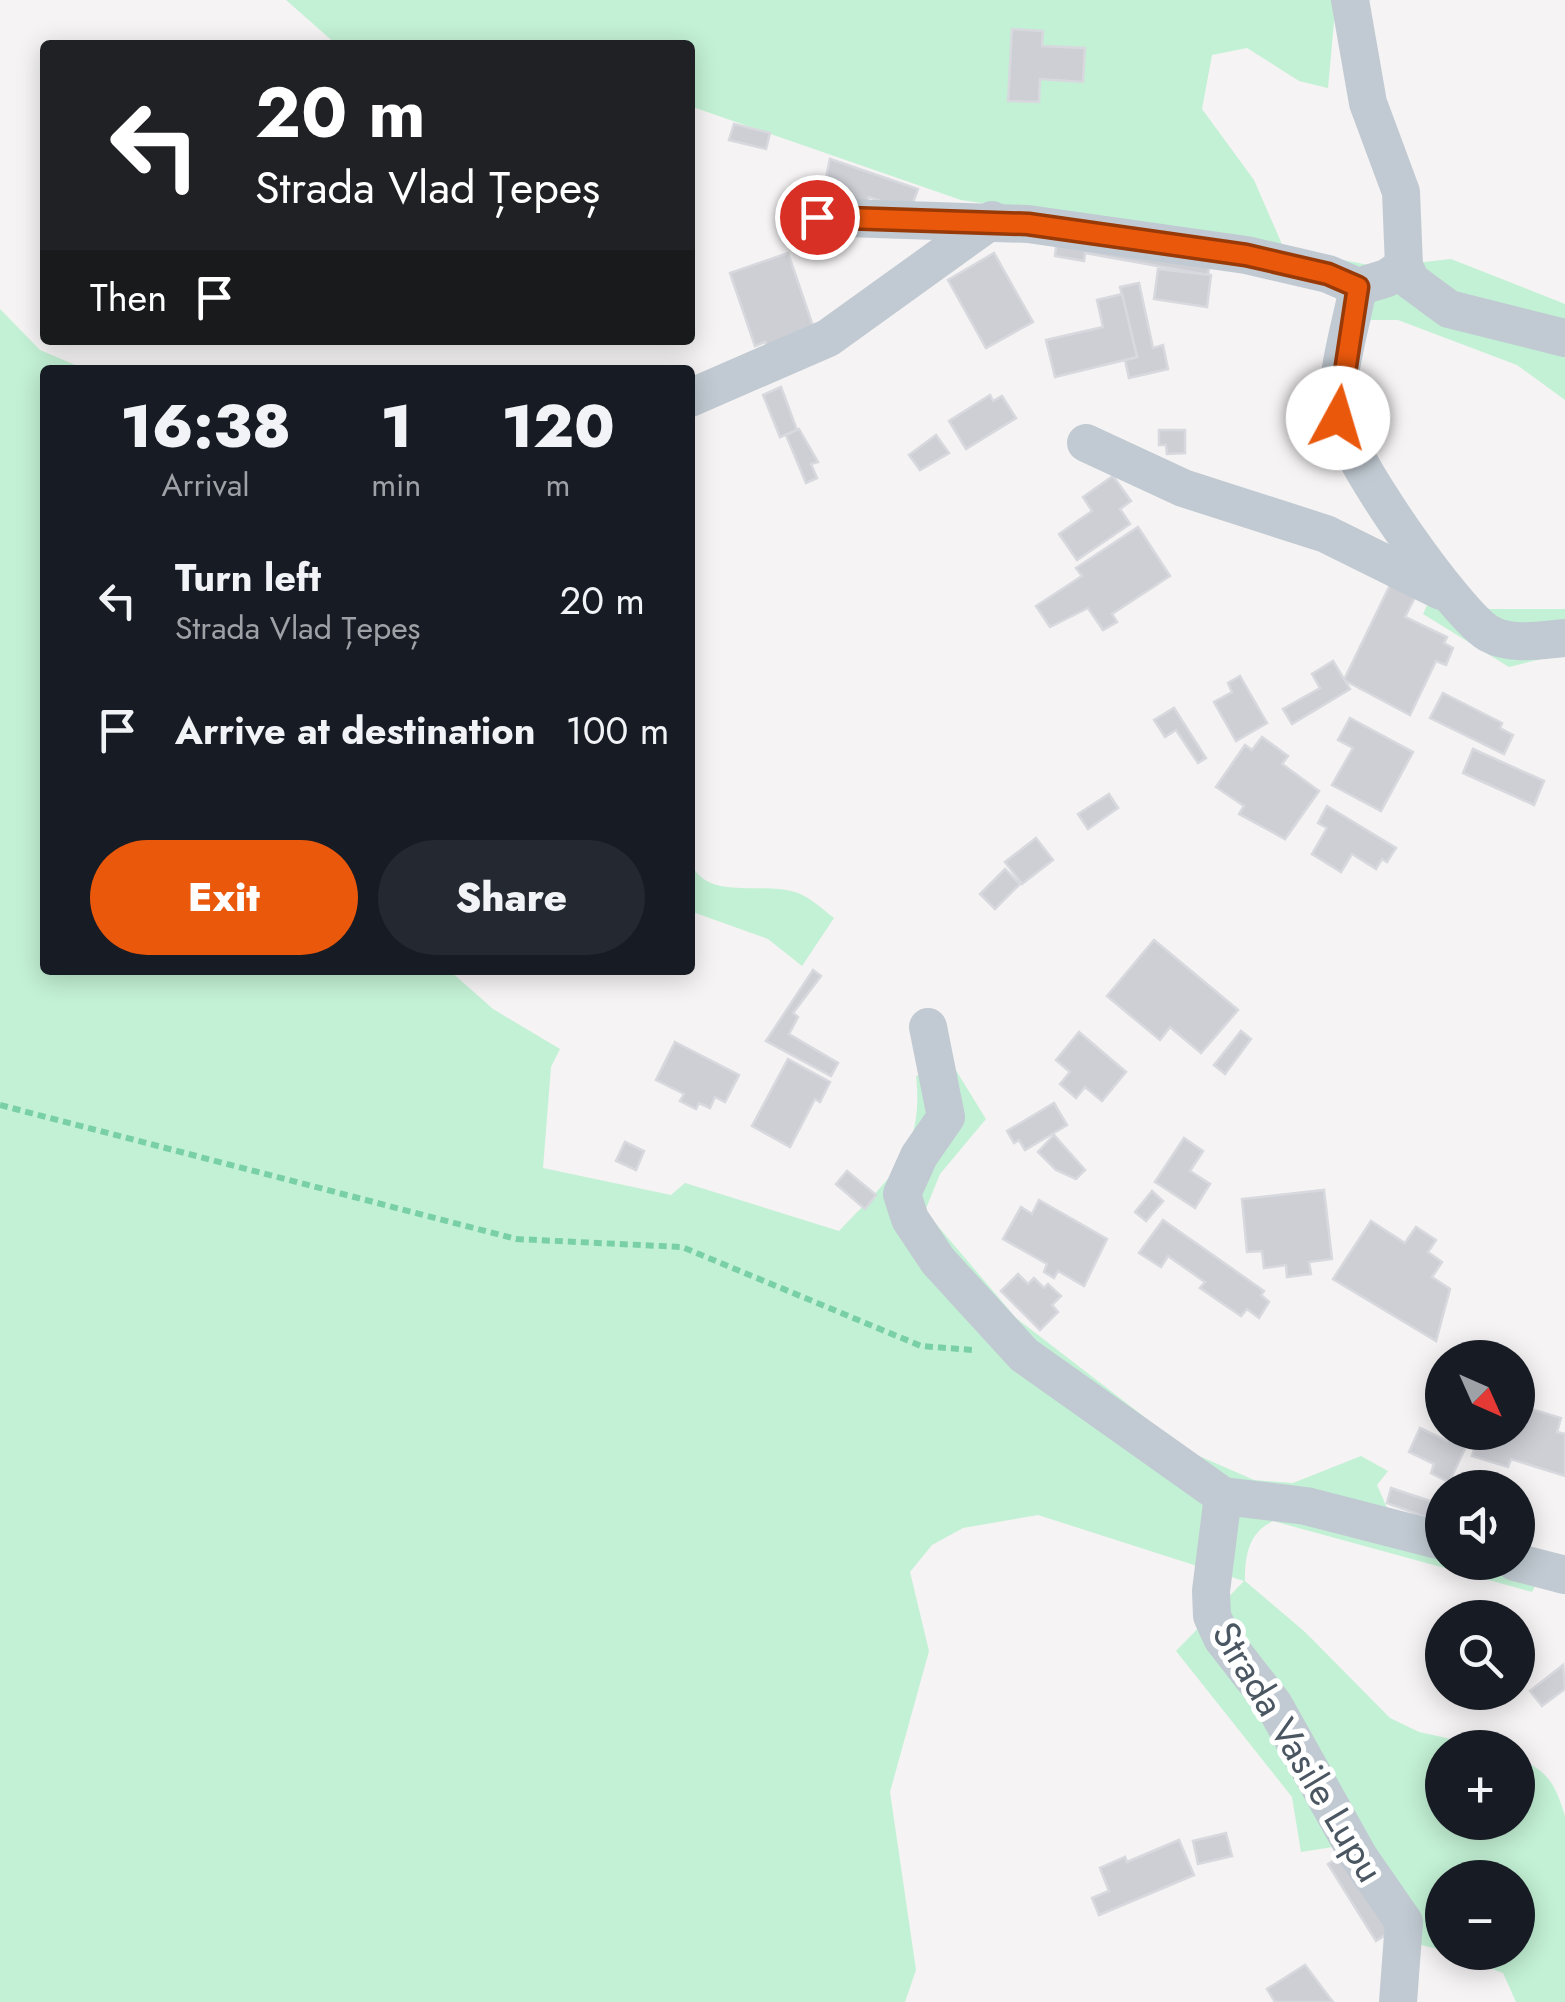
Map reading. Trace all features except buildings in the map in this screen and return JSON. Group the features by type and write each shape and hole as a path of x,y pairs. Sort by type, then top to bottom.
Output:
{"street":[{"path":"1350,0 1368,103 1401,192 1408,273 1449,309 1565,338"},
{"path":"817,217 992,220 1246,255 1328,274 1358,287 1408,273"},
{"path":"695,396 828,338 992,220"},
{"path":"1358,287 1338,418 1398,528 1452,596 1490,634 1528,642 1565,638"},
{"path":"1086,443 1183,488 1326,534 1452,596"},
{"path":"928,1027 946,1117 919,1156 902,1194 910,1219 938,1261 1024,1355 1223,1496 1306,1506 1425,1537"},
{"name":"Strada Vasile Lupu","path":"1223,1496 1211,1592 1212,1616 1222,1638 1274,1705 1360,1858 1404,1922 1398,2002"},
{"path":"1535,1568 1565,1576"}],"path":[{"path":"0,1105 516,1239 682,1247 921,1346 1024,1355"}],"green space":[{"path":"286,0 1336,0 1328,88 1299,81 1247,48 1212,55 1202,109 1254,180 1284,249 961,200 695,108 695,40 331,40"},
{"path":"1285,249 1380,267 1451,259 1565,304 1565,400 1517,365 1398,320 1371,320 1363,327 1340,289"},
{"path":"0,309 40,350 75,365 40,365 40,975 455,975 493,1009 560,1049 551,1067 543,1168 671,1195 685,1183 839,1231 887,1180 909,1146 915,1126 916,1076 952,1064 986,1119 940,1174 925,1211 1016,1318 1190,1452 1254,1480 1293,1483 1361,1456 1388,1471 1377,1485 1388,1510 1425,1521 1425,1563 1273,1521 1253,1539 1245,1581 1305,1632 1390,1718 1425,1733 1425,1840 1535,1840 1535,1767 1549,1780 1565,1816 1565,2002 1516,2002 1503,1973 1495,1970 1535,1970 1535,1860 1425,1860 1425,1946 1396,1939 1339,1846 1301,1852 1292,1797 1176,1651 1244,1581 1038,1515 963,1528 932,1545 910,1572 929,1651 890,1792 916,1970 905,2002 0,2002"},
{"path":"1445,566 1470,600 1489,609 1565,609 1565,653 1509,667 1423,614"},
{"path":"695,870 708,882 721,886 795,892 834,918 802,966 768,939 695,913"},
{"path":"1550,1558 1532,1592 1488,1580 1535,1580 1535,1559"}],"route":[{"path":"817,217 1028,224 1154,245 1246,255 1328,274 1358,287 1338,418"}]}
